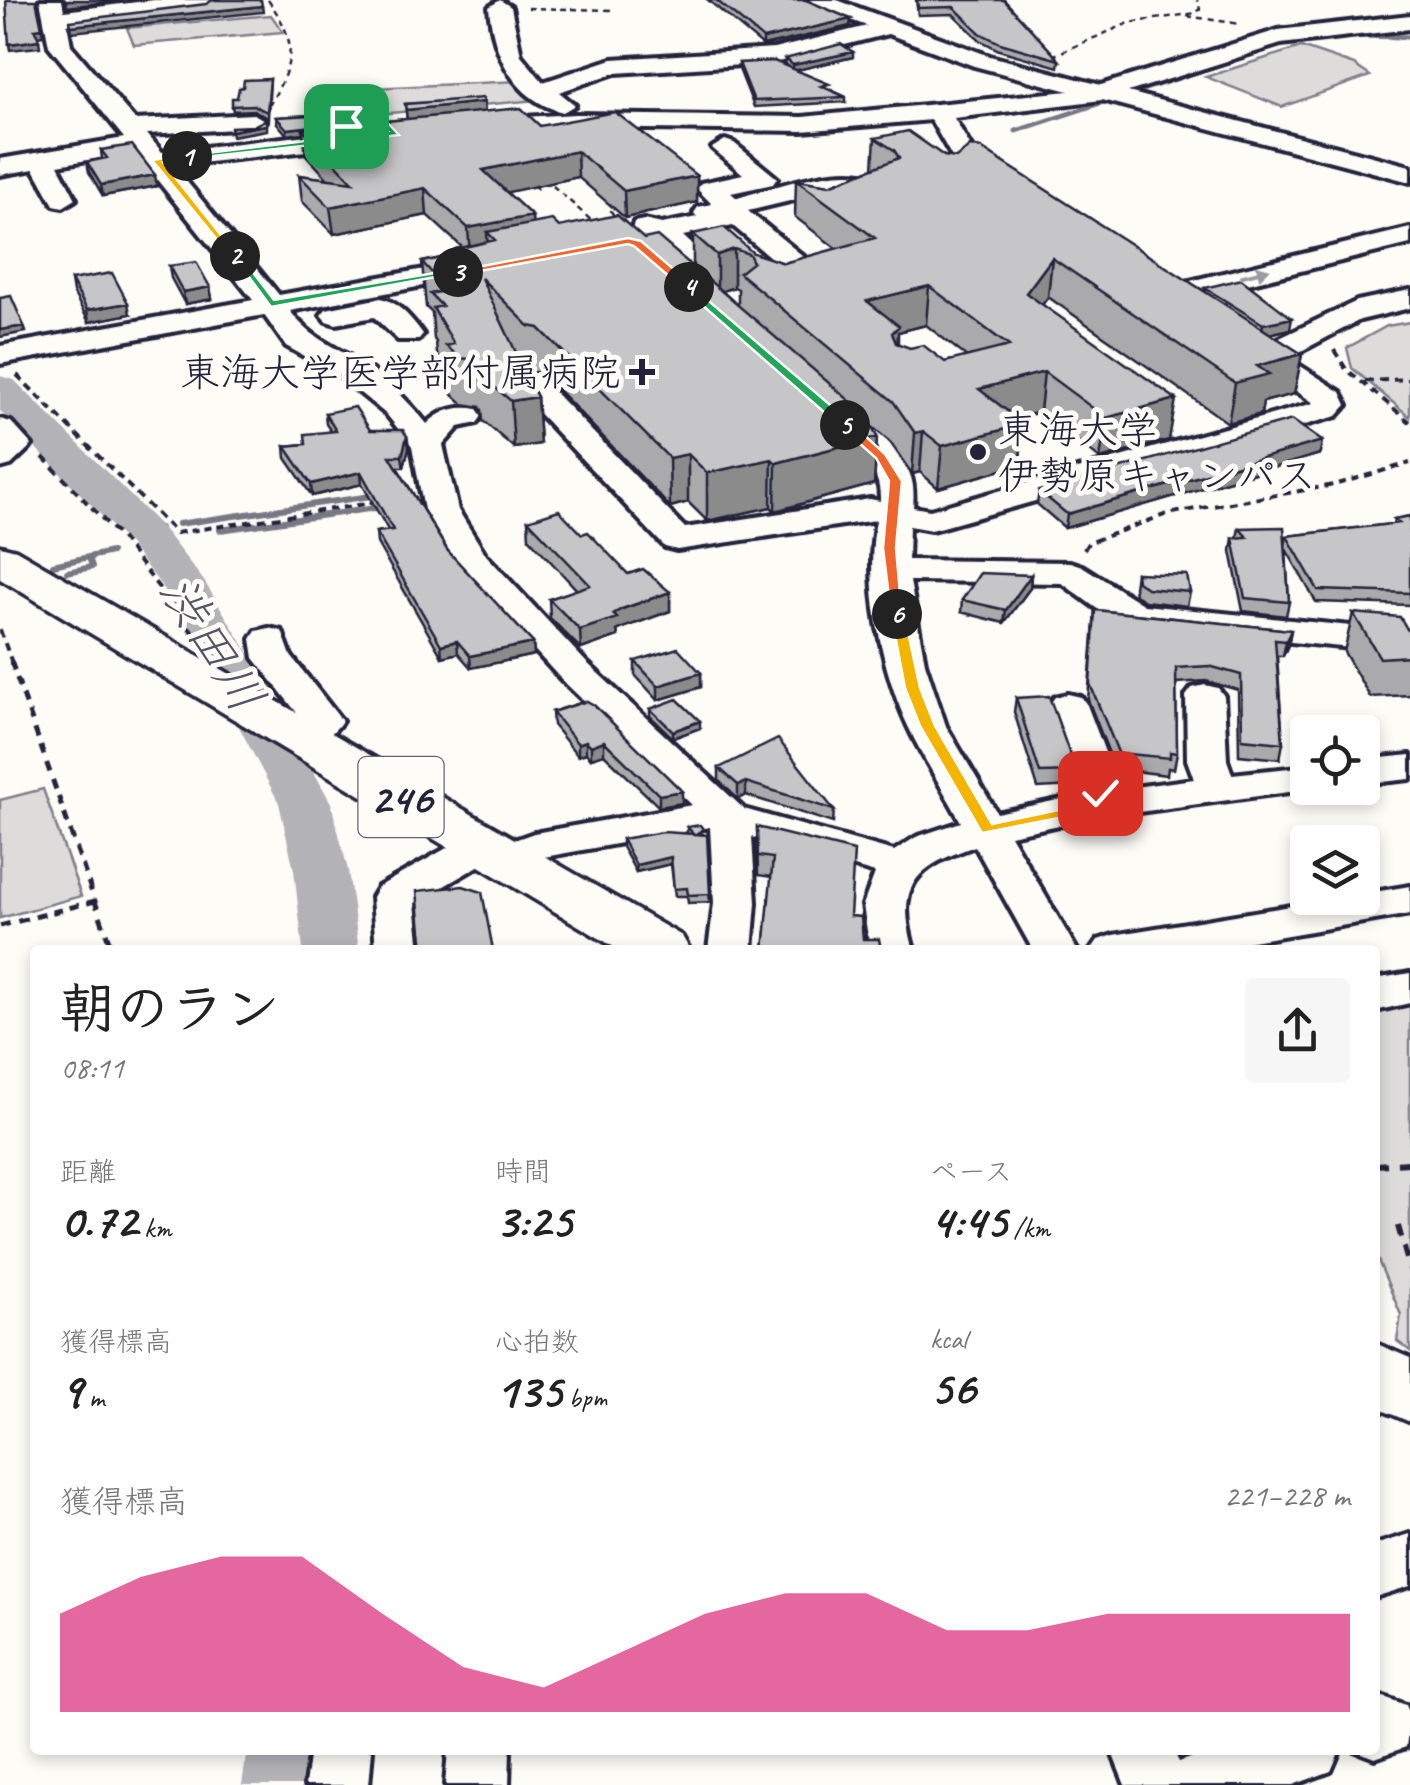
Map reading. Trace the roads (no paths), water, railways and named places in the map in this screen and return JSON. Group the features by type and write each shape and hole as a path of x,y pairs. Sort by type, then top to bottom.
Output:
{"highway":[{"name":"246","path":"4,565 653,945"},
{"path":"1380,1375 1410,1392"}],"street":[{"path":"207,0 53,10 60,46 298,340 381,392 426,444 441,510 472,561 495,589 573,670 727,815 735,902 731,945"},
{"path":"816,0 900,25 1010,68 1410,174"},
{"path":"500,8 511,64 536,92 579,114 576,121"},
{"path":"448,128 576,121 802,124 1101,93 1307,36 1410,22"},
{"path":"801,23 832,42"},
{"path":"536,92 593,63 622,65 771,56 900,25"},
{"path":"1307,36 1342,53"},
{"path":"606,121 624,108 624,94"},
{"path":"792,98 802,124"},
{"path":"930,110 969,161 1038,207"},
{"path":"0,167 273,120 319,118"},
{"path":"1260,136 1302,119"},
{"path":"142,144 380,129 346,126"},
{"path":"725,148 764,178 710,189 815,280 809,285 780,290 756,276"},
{"path":"42,160 63,200"},
{"path":"932,169 969,161"},
{"path":"555,250 736,212 750,200 848,179 864,180 878,189 871,195 827,204 818,212"},
{"path":"640,234 736,212"},
{"path":"640,234 703,232 729,254"},
{"path":"640,234 734,296 733,303 712,308 742,334"},
{"path":"1208,308 1306,261 1410,236"},
{"path":"279,314 307,300 512,258"},
{"path":"1306,261 1373,303"},
{"path":"528,383 678,540 848,511 878,509 931,520 1331,405 1330,399 1265,356 1208,308 1171,294 1138,272"},
{"path":"1265,356 1288,348 1348,312 1373,303 1410,299"},
{"path":"4,361 279,314 380,307 408,334"},
{"path":"830,394 814,398 877,452 892,471 896,486 889,548 907,664 917,700 941,754 1053,945"},
{"path":"426,444 448,420 466,416"},
{"path":"0,430 16,445 0,458"},
{"path":"892,570 1070,573 1124,611 1142,616 1410,644"},
{"path":"269,640 273,658 323,721 309,742"},
{"path":"1205,696 1206,760 1218,788"},
{"path":"1068,705 1104,805"},
{"path":"1380,770 1410,767"},
{"path":"891,945 883,910 890,880 920,850 988,830 1104,805 1290,780"},
{"path":"398,945 393,897 494,852 727,815 900,866"},
{"path":"1178,945 1230,941 1410,900"},
{"path":"1380,994 1410,988"},
{"path":"1380,1569 1410,1560"},
{"path":"337,1785 340,1755"},
{"path":"477,1785 479,1755"},
{"path":"1144,1755 1157,1785"},
{"path":"1199,1785 1293,1755"}],"waterway":[{"path":"1343,36 1410,37"},
{"path":"1132,93 1293,41"},
{"path":"1016,131 1110,100"},
{"name":"渋田川","path":"0,388 144,534 181,581 225,654 305,803 321,870 330,945"},
{"path":"178,524 378,495"},
{"path":"220,530 383,507"},
{"path":"144,534 160,528"},
{"path":"53,565 111,552"},
{"path":"67,572 92,567 89,557"},
{"name":"渋田川","path":"283,1785 286,1755"}],"place":[{"name":"東海大学医学部付属病院","path":"642,372"},
{"name":"東海大学 伊勢原キャンパス","path":"978,452"}]}
